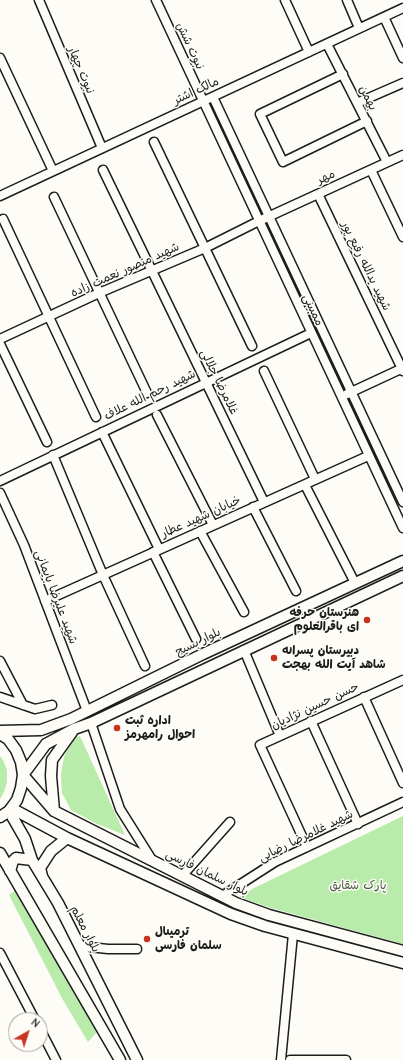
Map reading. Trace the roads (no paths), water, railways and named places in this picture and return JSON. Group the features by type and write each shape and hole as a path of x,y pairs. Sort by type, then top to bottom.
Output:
{"main road":[{"name":"بلوار بسیج","path":"0,733 41,730 71,719 355,582 403,561"},
{"path":"23,775 46,744 74,729 91,723 403,576"},
{"path":"269,623 275,636"},
{"path":"54,811 51,776 52,760 74,729"},
{"path":"41,730 41,738 46,744"},
{"path":"0,733 16,750 21,762 23,775 21,788 16,800 10,809 0,817"},
{"name":"بلوار سلمان فارسی","path":"23,775 54,811 236,903 269,915 403,951"},
{"path":"10,809 68,838 231,914 293,934 403,963"},
{"name":"بلوار معلم","path":"10,809 25,839 32,860 58,903 137,1060"},
{"path":"43,880 40,868 51,851 68,838"},
{"path":"0,853 120,1060"},
{"path":"10,871 13,861 16,858 32,860"}],"street":[{"name":"نبوت چهار","path":"39,0 102,148"},
{"name":"نبوت شش","path":"156,0 203,102"},
{"path":"285,0 309,52"},
{"path":"347,0 359,28"},
{"name":"مالک اشتر","path":"0,196 403,8"},
{"path":"384,17 403,58"},
{"name":"بهمن","path":"327,44 387,162"},
{"path":"0,58 53,171"},
{"path":"343,74 260,114 283,162 366,121"},
{"path":"357,103 403,83"},
{"name":"ممبینی","path":"213,97 403,502"},
{"name":"ممبینی","path":"203,102 403,528"},
{"path":"154,142 252,346"},
{"name":"مهر","path":"259,221 403,155"},
{"name":"غلامرضا جلالی","path":"103,170 264,502"},
{"path":"371,170 403,237"},
{"name":"شهید یدالله رفیع پور","path":"318,194 403,369"},
{"path":"54,197 147,393"},
{"path":"3,219 96,417"},
{"name":"شهید منصور نعمت زاده","path":"0,339 49,318 99,293 152,272 205,248 259,221"},
{"name":"شهید رحم الله علاف","path":"0,481 311,333"},
{"path":"0,344 47,442"},
{"path":"341,397 403,369"},
{"path":"264,371 315,479"},
{"path":"157,415 212,525"},
{"path":"102,432 196,639"},
{"path":"53,455 103,575 145,666"},
{"name":"خیابان شهید عطار","path":"45,601 368,456"},
{"path":"305,485 355,582"},
{"name":"شهید علیرضا بایمانی","path":"0,493 24,545 87,710"},
{"path":"253,507 296,591"},
{"path":"200,531 244,612"},
{"path":"244,650 280,736"},
{"path":"0,661 23,705"},
{"name":"حسن حسین نژادیان","path":"307,847 260,745 403,680"},
{"path":"0,697 35,709 52,705"},
{"path":"364,697 403,783"},
{"path":"311,721 358,824"},
{"path":"91,723 120,809 152,860"},
{"name":"شهید غلامرضا رضایی","path":"222,896 275,862 403,802"},
{"path":"182,876 230,822"},
{"path":"281,1060 293,934"},
{"path":"80,946 108,949 137,949"},
{"path":"0,953 31,1012"},
{"path":"48,1044 56,1060"},
{"path":"290,1060 346,1060"}],"place":[{"name":"هنرستان حرفه ای باقرالعلوم","path":"367,620"},
{"name":"دبیرستان پسرانه شاهد آیت الله بهجت","path":"274,658"},
{"name":"اداره ثبت احوال رامهرمز","path":"117,728"},
{"name":"ترمینال سلمان فارسی","path":"147,939"}],"park label":[{"name":"پارک شقایق","path":"358,886"}]}
